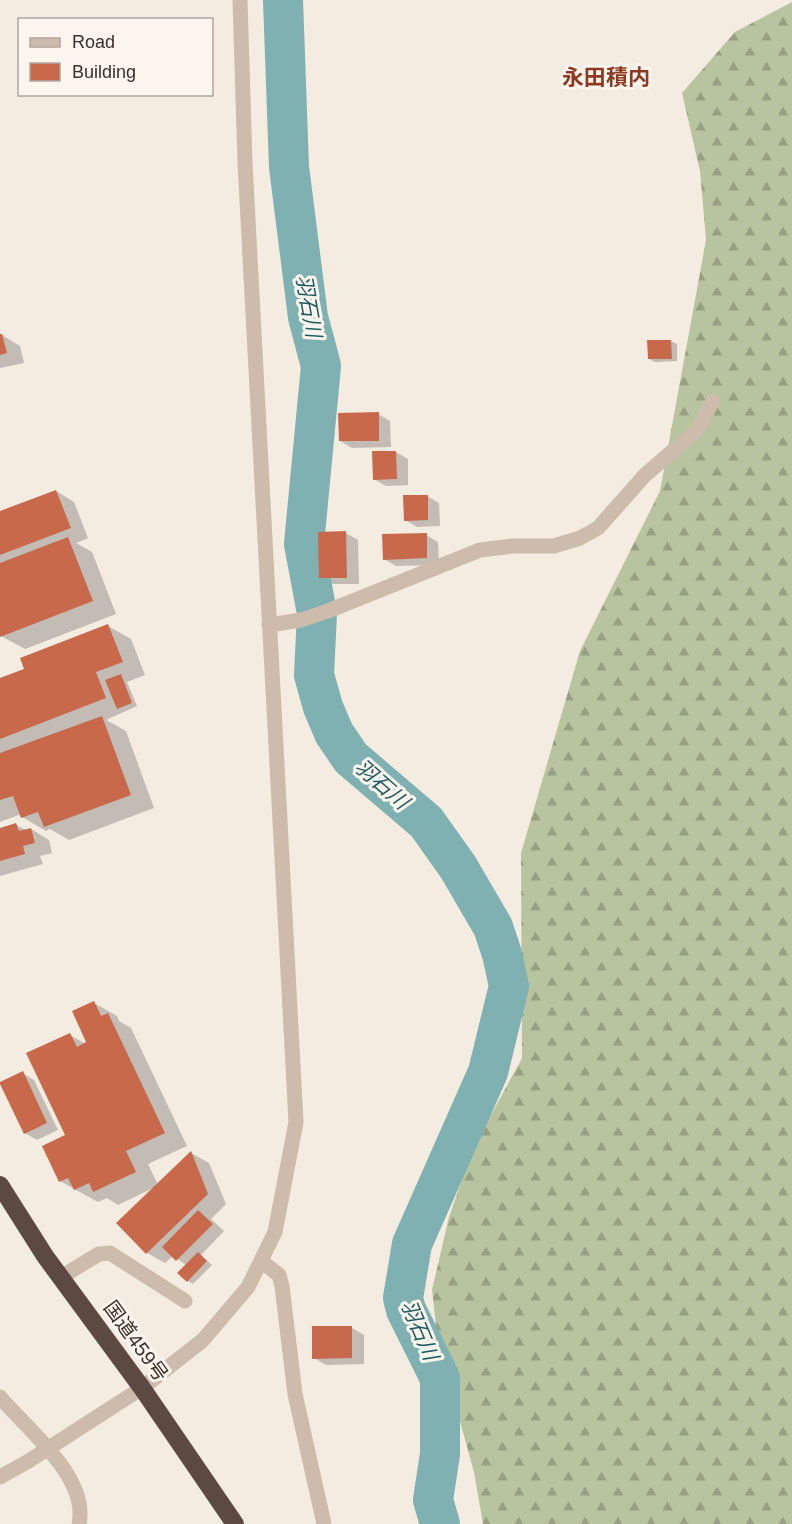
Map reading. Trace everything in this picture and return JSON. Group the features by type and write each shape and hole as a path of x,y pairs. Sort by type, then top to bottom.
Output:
{"highway":[{"name":"国道459号","path":"0,1185 61,1277 142,1388 234,1524"}],"street":[{"path":"0,1477 142,1388 203,1340 248,1287 275,1232 296,1122 245,163 240,0"},
{"path":"269,625 301,620 328,611 480,550 513,546 554,546 580,538 598,528 645,475 697,430 713,401"},
{"path":"61,1277 99,1254 110,1253 185,1301"},
{"path":"261,1261 279,1275 282,1286 295,1394 324,1524"},
{"path":"0,1396 48,1448 72,1483 79,1499 80,1524"}],"green space":[{"path":"792,2 792,1524 483,1524 474,1472 438,1342 432,1290 449,1217 473,1148 522,1058 521,853 580,651 660,491 706,240 700,171 682,93 735,32"}],"building":[{"path":"0,334 2,334 7,353 0,355"},
{"path":"647,340 671,340 672,359 648,359"},
{"path":"379,412 379,441 339,441 338,413"},
{"path":"372,451 396,451 397,479 373,480"},
{"path":"56,490 71,528 0,555 0,511"},
{"path":"403,495 428,495 428,520 404,521"},
{"path":"346,531 347,578 319,578 318,532"},
{"path":"427,533 427,558 383,560 382,534"},
{"path":"68,537 93,601 0,637 0,563"},
{"path":"108,624 123,662 96,672 106,698 0,739 0,678 24,669 20,658"},
{"path":"121,674 132,703 117,709 105,680"},
{"path":"102,716 131,795 44,827 38,812 21,818 13,796 0,800 0,753"},
{"path":"16,823 19,831 31,828 35,843 23,846 25,854 0,861 0,828"},
{"path":"94,1001 101,1016 108,1013 165,1133 126,1151 136,1172 93,1192 89,1183 74,1190 68,1178 59,1182 42,1146 65,1135 26,1053 70,1033 77,1047 86,1042 72,1011"},
{"path":"23,1071 47,1123 24,1134 0,1084"},
{"path":"191,1151 208,1194 146,1254 116,1223"},
{"path":"198,1210 213,1224 176,1261 162,1247"},
{"path":"198,1252 207,1261 187,1282 177,1273"},
{"path":"312,1326 352,1326 352,1358 312,1359"}],"waterway":[{"name":"羽石川","path":"283,0 289,167 308,317 321,366 304,544 317,613 314,675 323,707 334,733 351,758 426,822 458,867 493,927 509,986 488,1072 412,1244 403,1298 406,1310 440,1378 440,1454 433,1500 440,1524"}],"district":[{"name":"永田積内","path":"606,77"}]}
